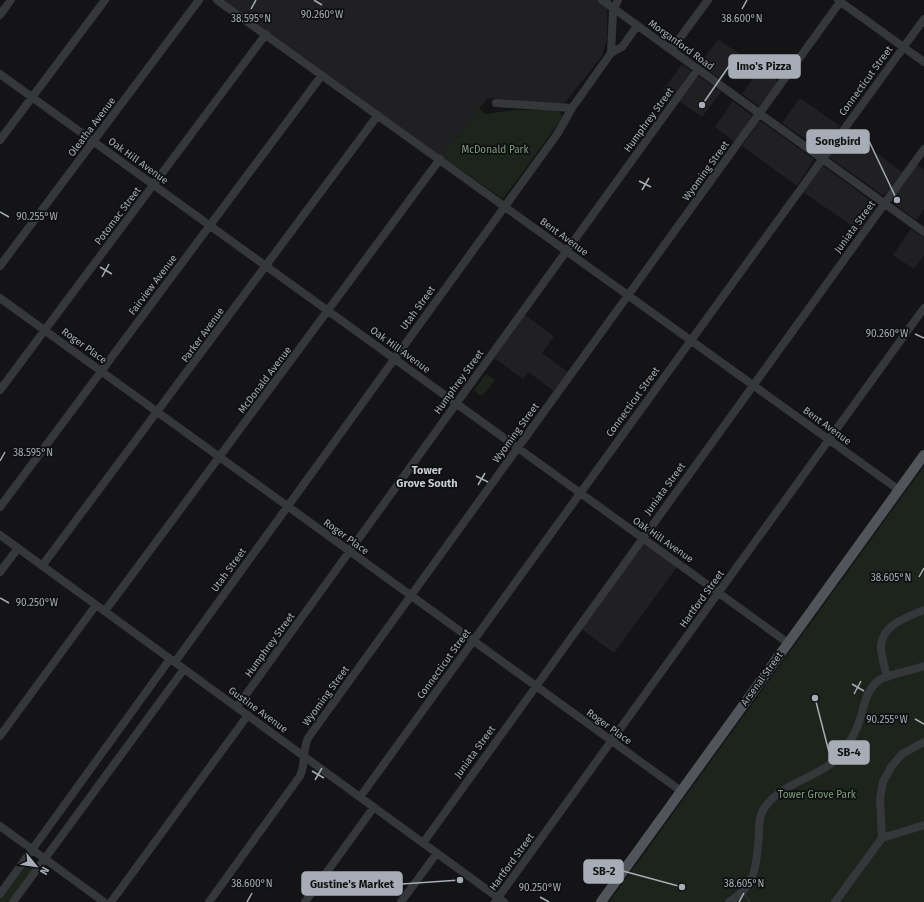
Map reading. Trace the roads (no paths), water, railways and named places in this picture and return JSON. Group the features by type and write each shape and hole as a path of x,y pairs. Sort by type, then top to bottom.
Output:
{"main road":[{"name":"Arsenal Street","path":"601,902 923,458"}],"street":[{"path":"0,15 11,0"},
{"path":"0,140 106,0"},
{"name":"Oleatha Avenue","path":"0,266 199,0"},
{"name":"Bent Avenue","path":"217,0 899,490"},
{"name":"Morganford Road","path":"602,0 924,232"},
{"path":"611,53 613,8 618,0"},
{"path":"671,50 708,0"},
{"path":"839,1 924,62"},
{"name":"Wyoming Street","path":"209,902 300,776 304,766 304,746 308,738 628,295 761,114 839,1"},
{"name":"Connecticut Street","path":"360,797 924,19"},
{"name":"Utah Street","path":"0,894 172,660 288,506 560,129 572,108 611,53 622,47 637,26"},
{"name":"Potomac Street","path":"0,390 266,34"},
{"name":"Humphrey Street","path":"237,708 698,69"},
{"name":"Oak Hill Avenue","path":"0,74 329,310 517,448 788,643"},
{"name":"Fairview Avenue","path":"0,507 322,75"},
{"path":"496,103 572,108"},
{"name":"Parker Avenue","path":"42,566 378,115"},
{"name":"Juniata Street","path":"423,843 924,148"},
{"name":"McDonald Avenue","path":"105,611 440,159"},
{"name":"Roger Place","path":"0,298 681,791"},
{"name":"Hartford Street","path":"499,900 611,741 924,308"},
{"name":"Gustine Avenue","path":"0,535 374,807 499,900"},
{"path":"0,572 18,548"},
{"path":"0,736 96,605"},
{"path":"886,677 881,648 883,638 897,621 924,610"},
{"path":"729,902 744,891 752,880 756,864 760,818 766,806 784,789 816,773 837,758 853,735 871,689 877,682 886,677 902,674 924,666"},
{"path":"14,902 184,669"},
{"path":"111,902 248,716"},
{"path":"882,838 880,799 886,775 902,754 924,742"},
{"path":"305,902 374,807"},
{"path":"835,902 882,838 924,825"},
{"path":"0,826 104,902"},
{"path":"401,902 436,853"}],"waterway":[{"path":"736,880 741,888"},
{"path":"745,895 750,902"}],"place":[{"name":"Imo's Pizza","path":"702,105"},
{"name":"Songbird","path":"897,200"},
{"name":"SB-4","path":"815,698"},
{"name":"Gustine's Market","path":"460,880"},
{"name":"SB-2","path":"682,887"}],"district":[{"name":"Tower Grove South","path":"427,476"}],"park label":[{"name":"McDonald Park","path":"495,150"},
{"name":"Tower Grove Park","path":"817,795"}]}
